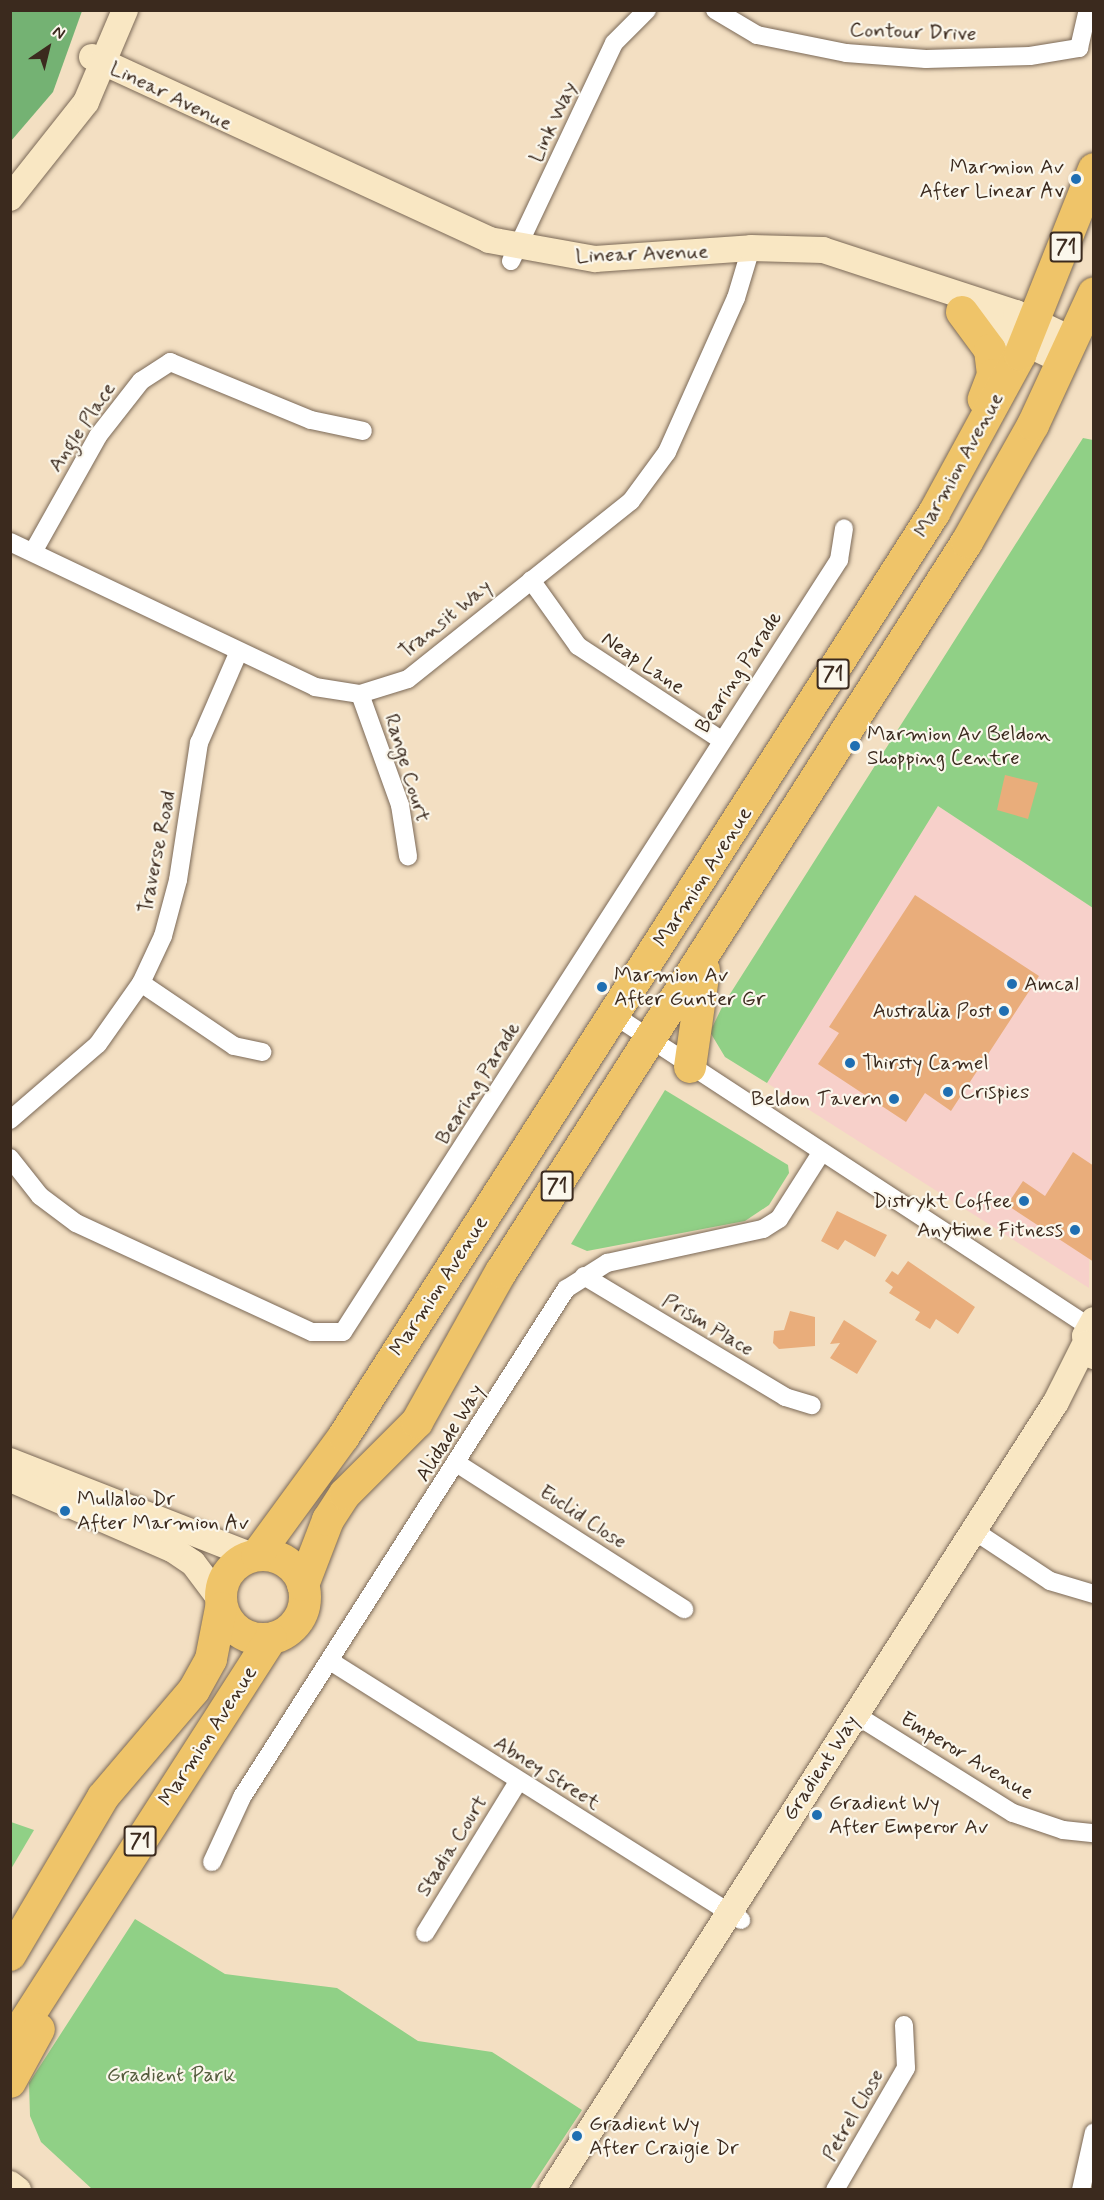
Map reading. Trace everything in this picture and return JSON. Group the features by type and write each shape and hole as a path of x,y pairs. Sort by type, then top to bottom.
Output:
{"highway":[{"name":"Marmion Avenue","path":"255,1556 344,1436 934,513 1030,332 1094,169"},
{"name":"Marmion Avenue","path":"303,1585 328,1520 345,1494 417,1422 501,1272 707,954 1004,480 1094,293"},
{"path":"934,513 933,498 993,375 990,350 962,312"},
{"path":"690,1067 707,954"},
{"path":"255,1556 285,1562 303,1585"},
{"name":"71","path":"221,1603 232,1567 255,1556"},
{"name":"71","path":"271,1639 299,1619 303,1585"},
{"name":"Marmion Avenue","path":"10,1955 103,1797 194,1690 211,1659 221,1603"},
{"path":"221,1603 240,1633 271,1639"},
{"name":"Marmion Avenue","path":"10,2045 57,1966 271,1639"},
{"path":"10,2082 63,1990 57,1966"}],"street":[{"path":"10,176 59,117 94,68 109,10"},
{"path":"10,198 66,131 94,68 125,10"},
{"name":"Link Way","path":"514,254 614,43 648,10"},
{"name":"Contour Drive","path":"715,10 757,35 846,53 926,59 1030,56 1079,48 1088,10"},
{"name":"Linear Avenue","path":"94,68 514,254 595,259 750,256 818,265 1030,332"},
{"name":"Linear Avenue","path":"750,256 796,247 851,256 1068,350"},
{"name":"Transit Way","path":"10,542 315,687 360,694 408,679 631,501 667,452 750,256"},
{"name":"Angle Place","path":"33,552 98,436 141,381 170,362 311,420 363,432"},
{"name":"Bearing Parade","path":"10,1158 40,1196 76,1223 312,1332 343,1332 839,560 844,528"},
{"name":"Neap Lane","path":"531,580 578,646 721,741"},
{"name":"Traverse Road","path":"10,1120 98,1044 141,983 163,936 178,880 199,743 239,651"},
{"name":"Range Court","path":"360,694 400,805 408,856"},
{"path":"141,983 234,1046 262,1052"},
{"path":"614,1015 1090,1336"},
{"name":"Alidade Way","path":"212,1862 242,1797 458,1464 566,1289 607,1263 763,1229 778,1219 821,1153"},
{"name":"Prism Place","path":"584,1276 785,1397 812,1405"},
{"name":"Gradient Way","path":"552,2190 734,1916 980,1534 1056,1402 1090,1336"},
{"name":"Gradient Way","path":"980,1534 1094,1374"},
{"name":"Euclid Close","path":"458,1464 684,1609"},
{"path":"11,1466 255,1556"},
{"path":"11,1466 172,1549 193,1563 221,1603"},
{"path":"980,1534 1050,1581 1094,1594"},
{"name":"Abney Street","path":"330,1661 518,1782 734,1916"},
{"name":"Emperor Avenue","path":"862,1718 1013,1813 1063,1830 1094,1833"},
{"name":"Stadia Court","path":"425,1933 518,1782"},
{"name":"Gradient Way","path":"569,2190 734,1916"},
{"name":"Petrel Close","path":"835,2190 906,2068 904,2025"},
{"path":"1081,2190 1094,2132"},
{"path":"10,2184 18,2190"}],"shaded area":[{"path":"938,806 1093,908 1089,1288 767,1083"}],"green space":[{"path":"11,10 82,11 53,92 11,141"},
{"path":"1083,438 1093,440 1093,908 938,806 767,1083 725,1057 710,1032 723,1005"},
{"path":"665,1090 788,1165 789,1173 769,1205 745,1221 587,1251 571,1244"},
{"path":"10,1822 34,1830 11,1869"},
{"name":"Gradient Park","path":"135,1919 225,1974 337,1988 418,2041 492,2052 582,2110 530,2189 92,2189 41,2142 30,2116 29,2083"}],"building":[{"path":"1005,775 1038,783 1028,819 997,810"},
{"path":"915,895 1039,976 951,1111 925,1093 906,1122 818,1064 839,1033 829,1027"},
{"path":"1073,1152 1094,1166 1094,1262 1007,1205 1023,1181 1045,1196"},
{"path":"837,1211 887,1235 875,1257 845,1240 838,1250 821,1241"},
{"path":"908,1261 975,1307 958,1334 936,1319 930,1329 915,1320 920,1312 889,1293 893,1287 885,1281 892,1271 898,1275"},
{"path":"790,1311 815,1317 815,1346 779,1349 773,1343 774,1331 784,1330"},
{"path":"844,1320 877,1341 857,1374 830,1358 840,1343 830,1344"}],"place":[{"name":"Marmion Av After Linear Av","path":"1076,179"},
{"name":"Marmion Av Beldon Shopping Centre","path":"855,746"},
{"name":"Amcal","path":"1012,984"},
{"name":"Marmion Av After Gunter Gr","path":"602,987"},
{"name":"Australia Post","path":"1004,1011"},
{"name":"Thirsty Camel","path":"850,1063"},
{"name":"Crispies","path":"948,1092"},
{"name":"Beldon Tavern","path":"894,1099"},
{"name":"Distrykt Coffee","path":"1024,1201"},
{"name":"Anytime Fitness","path":"1075,1230"},
{"name":"Mullaloo Dr After Marmion Av","path":"65,1511"},
{"name":"Gradient Wy After Emperor Av","path":"817,1815"},
{"name":"Gradient Wy After Craigie Dr","path":"577,2136"}]}
